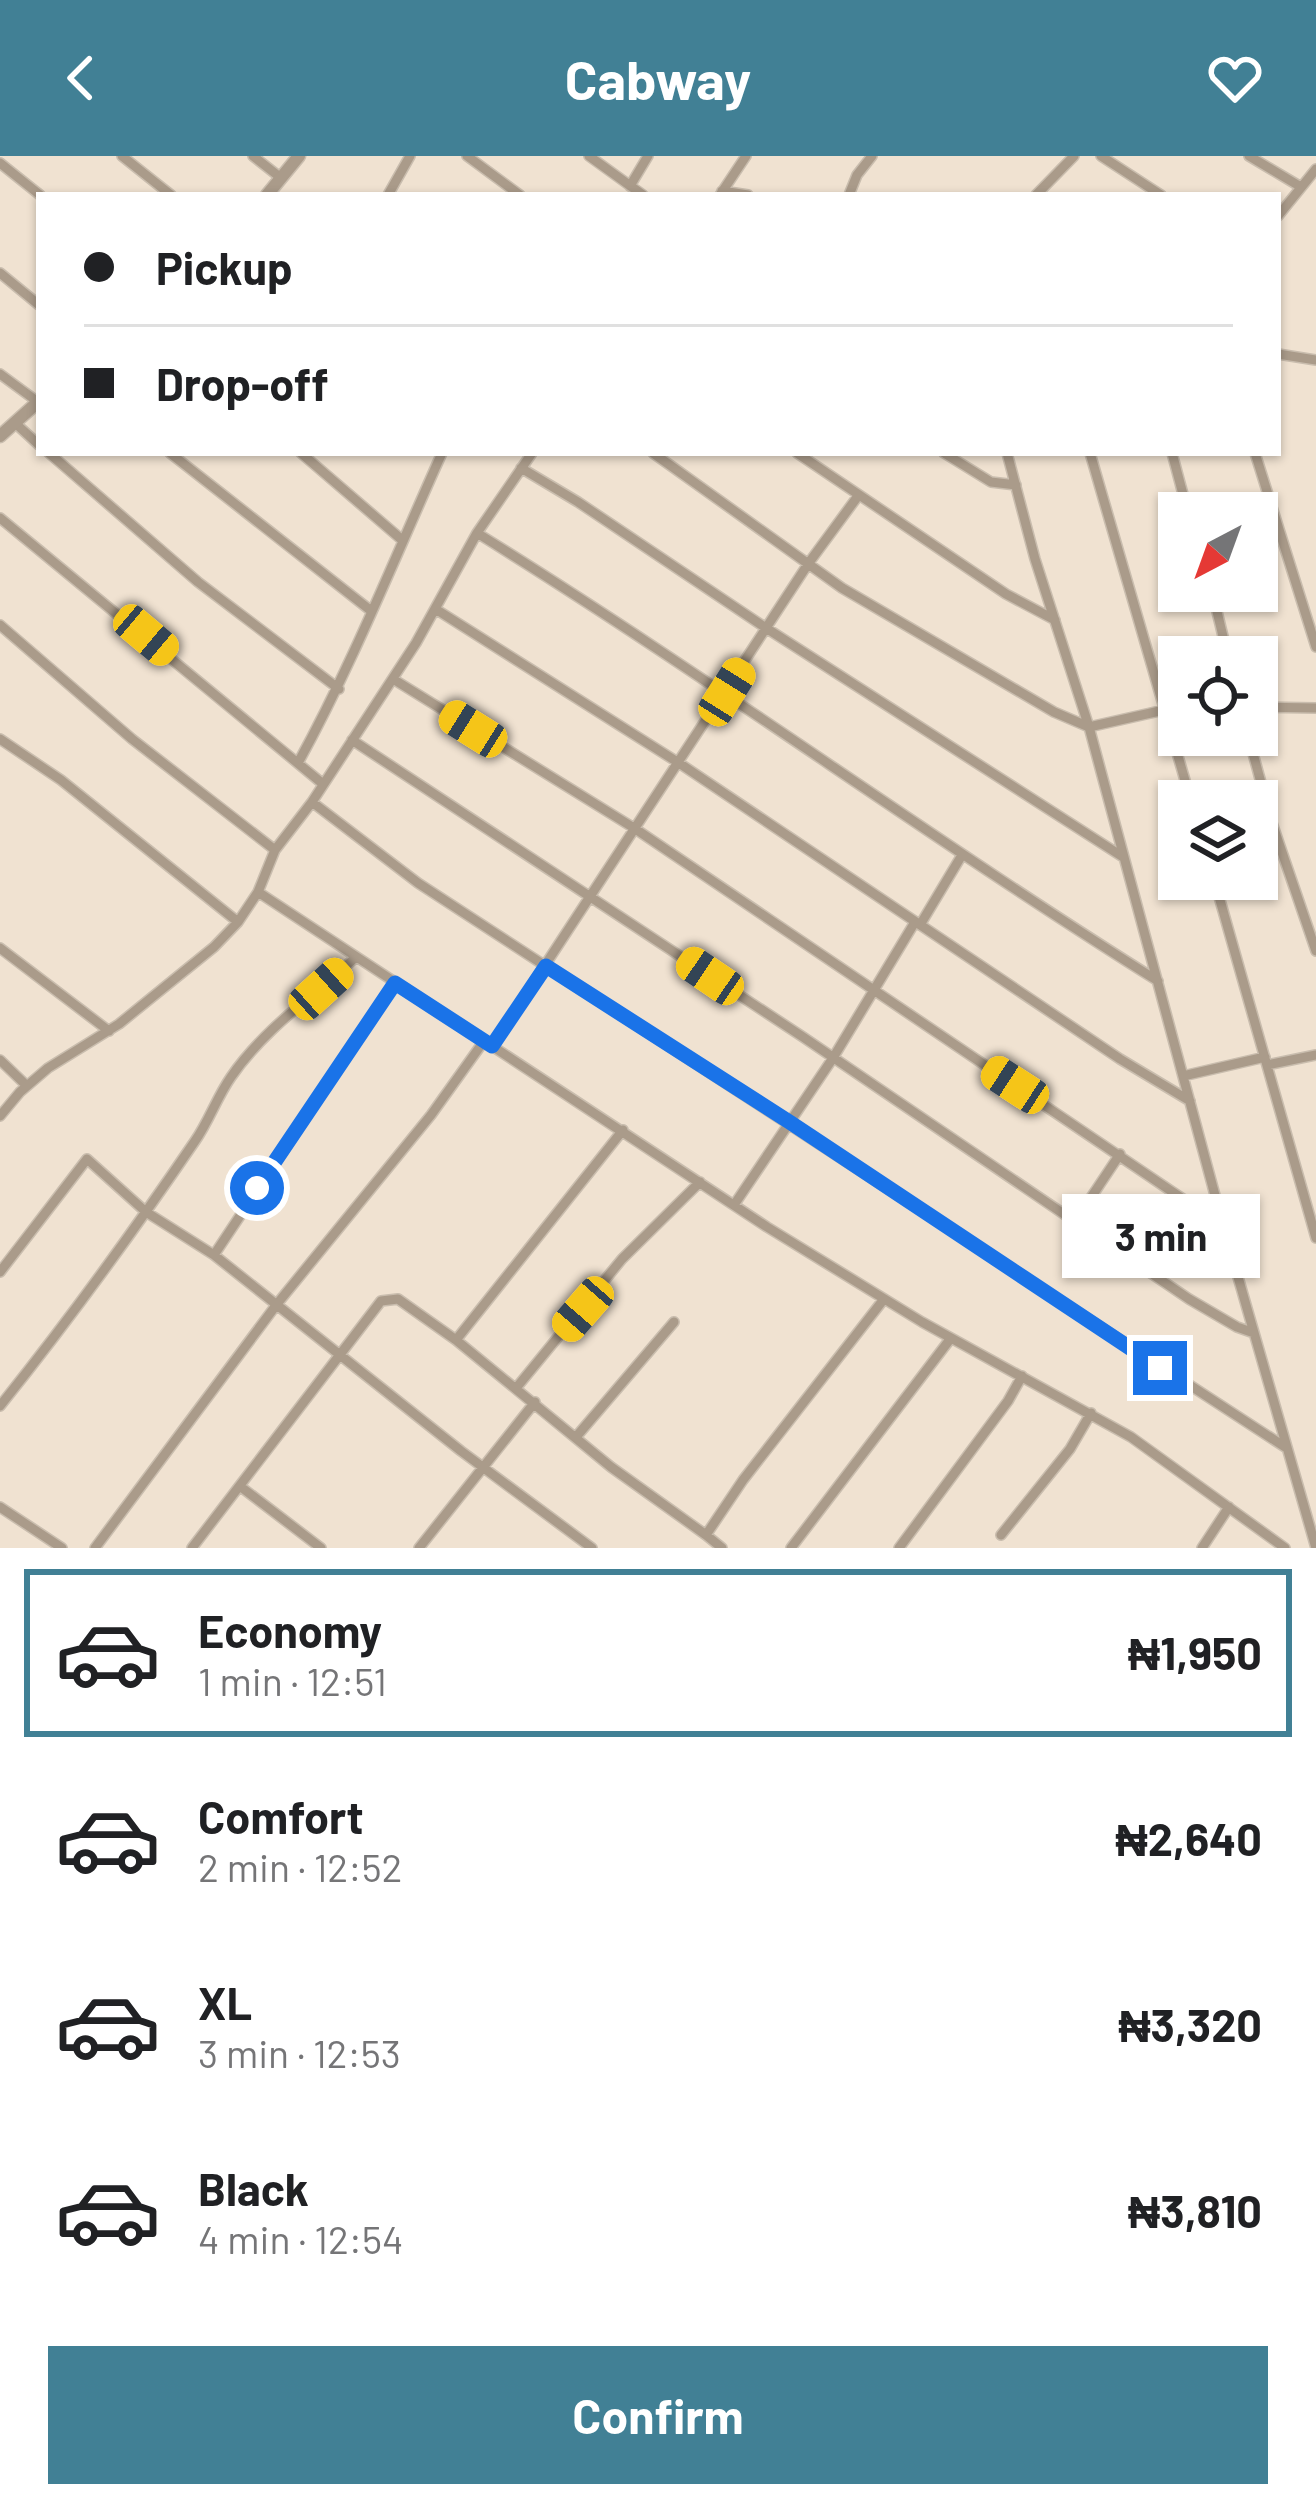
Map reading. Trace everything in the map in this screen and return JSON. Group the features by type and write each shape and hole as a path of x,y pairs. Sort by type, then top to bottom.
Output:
{"street":[{"path":"122,156 167,192"},
{"path":"254,156 281,178"},
{"path":"269,192 299,156"},
{"path":"390,192 410,156"},
{"path":"467,156 516,192"},
{"path":"589,156 639,192"},
{"path":"630,186 648,156"},
{"path":"722,192 746,156"},
{"path":"851,192 872,156"},
{"path":"1039,192 1074,156"},
{"path":"1101,156 1148,191"},
{"path":"1249,156 1301,187"},
{"path":"0,163 36,192"},
{"path":"1281,212 1316,169"},
{"path":"0,273 36,303"},
{"path":"1281,354 1316,359"},
{"path":"0,374 36,400"},
{"path":"0,436 36,405"},
{"path":"14,423 36,442"},
{"path":"52,456 198,582 339,688"},
{"path":"174,456 370,610"},
{"path":"305,456 401,538"},
{"path":"298,763 339,688 441,456"},
{"path":"0,1116 48,1068 109,1031 198,961 238,922 258,892 275,850 393,679 437,610 477,533 530,456"},
{"path":"657,456 808,564 931,643 1089,727 1158,715"},
{"path":"801,456 1006,594 1055,620"},
{"path":"949,456 991,482 1016,485"},
{"path":"1008,456 1089,727 1222,1225 1316,1548"},
{"path":"1091,456 1158,690"},
{"path":"1173,456 1182,492"},
{"path":"1256,456 1316,646"},
{"path":"521,468 1123,856"},
{"path":"95,1548 277,1304 546,966 808,564 858,496"},
{"path":"0,518 323,784"},
{"path":"477,533 727,692 962,855 1159,981"},
{"path":"437,610 1190,1101"},
{"path":"0,625 132,739 275,850"},
{"path":"393,679 634,828 1222,1225"},
{"path":"1278,707 1316,708"},
{"path":"0,739 61,780 238,922"},
{"path":"352,740 1189,1299 1255,1334"},
{"path":"1254,756 1316,951"},
{"path":"312,802 418,883 1285,1448"},
{"path":"734,1205 962,855"},
{"path":"258,892 884,1299 1091,1412 1285,1548"},
{"path":"1220,900 1316,1238"},
{"path":"0,949 109,1031"},
{"path":"0,1406 146,1212 232,1076 273,1029 356,957"},
{"path":"214,1255 395,983"},
{"path":"1183,1076 1316,1055"},
{"path":"0,1060 28,1086"},
{"path":"456,1340 623,1130"},
{"path":"1076,1220 1120,1154"},
{"path":"0,1272 86,1159 146,1212 214,1255 592,1548"},
{"path":"518,1387 622,1259 700,1182"},
{"path":"192,1548 340,1352 381,1301 390,1298 456,1340 722,1548"},
{"path":"706,1535 884,1299"},
{"path":"576,1437 674,1322"},
{"path":"791,1548 951,1338"},
{"path":"899,1548 1022,1376"},
{"path":"419,1548 535,1402"},
{"path":"1001,1535 1070,1450 1091,1412"},
{"path":"241,1487 321,1548"},
{"path":"0,1507 62,1548"},
{"path":"1202,1548 1228,1507"}],"route":[{"path":"257,1188 395,983 492,1046 546,966 1160,1368"}]}
